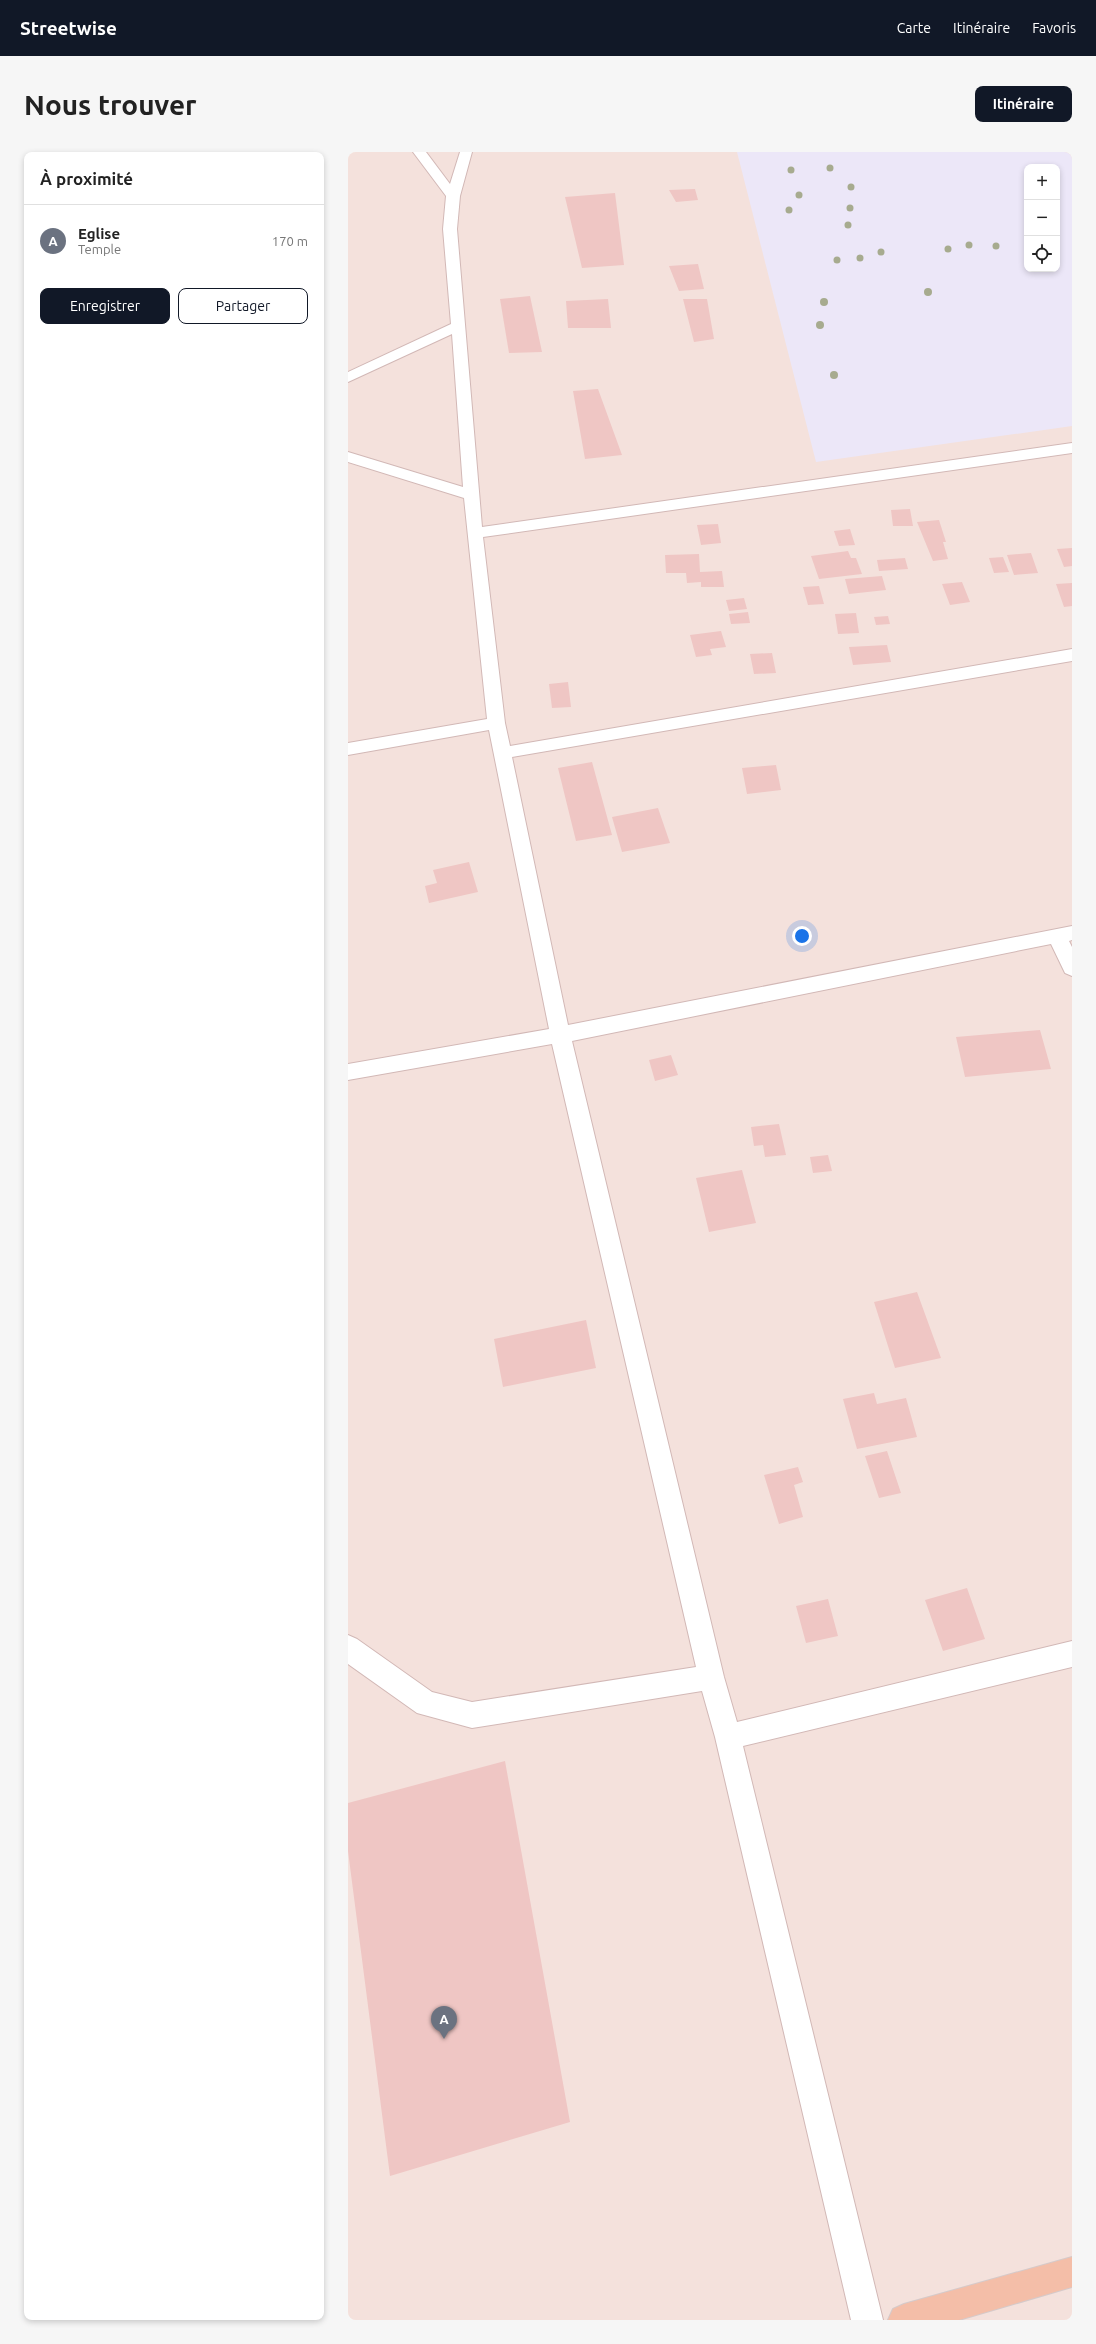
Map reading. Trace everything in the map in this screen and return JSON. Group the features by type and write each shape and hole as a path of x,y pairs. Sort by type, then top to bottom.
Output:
{"main road":[{"path":"904,2320 1072,2272"}],"street":[{"path":"419,152 453,196"},
{"path":"466,152 453,196 450,229 475,533 496,723 560,1035 711,1677 728,1737 867,2320"},
{"path":"348,378 459,325"},
{"path":"475,533 1072,448"},
{"path":"348,457 472,495"},
{"path":"502,753 1072,655"},
{"path":"348,749 496,723"},
{"path":"348,1072 560,1035 1065,935 1072,968"},
{"path":"348,1648 426,1704 472,1715 711,1677"},
{"path":"728,1737 1072,1654"}],"shaded area":[{"path":"348,152 1072,152 1072,2320 348,2320"},
{"path":"737,152 1072,152 1072,426 816,462"}],"building":[{"path":"695,189 698,200 676,202 669,190"},
{"path":"615,193 624,265 582,268 565,197"},
{"path":"698,264 704,289 679,291 669,266"},
{"path":"530,296 542,352 509,353 500,299"},
{"path":"608,299 611,328 568,328 566,301"},
{"path":"683,299 707,299 714,339 694,342"},
{"path":"598,389 622,455 585,459 573,391"},
{"path":"910,509 913,526 893,526 891,510"},
{"path":"939,520 946,542 943,542 948,559 933,561 917,522"},
{"path":"718,524 721,543 701,545 697,525"},
{"path":"850,529 855,545 839,546 834,531"},
{"path":"1072,548 1072,566 1064,567 1057,549"},
{"path":"848,551 851,558 856,558 862,574 819,579 811,556"},
{"path":"1031,553 1038,573 1014,575 1007,555"},
{"path":"699,554 700,572 722,571 724,587 701,587 701,582 687,583 686,573 666,573 665,555"},
{"path":"1003,557 1009,572 994,573 989,558"},
{"path":"905,558 908,569 879,571 877,560"},
{"path":"882,576 886,590 849,594 845,579"},
{"path":"962,582 970,602 950,605 942,584"},
{"path":"1072,583 1072,606 1064,607 1056,584"},
{"path":"819,586 824,604 808,605 803,587"},
{"path":"744,598 747,609 729,611 726,600"},
{"path":"748,612 750,623 731,624 729,614"},
{"path":"856,613 859,633 838,634 835,614"},
{"path":"888,616 890,624 876,625 874,617"},
{"path":"721,631 726,647 710,649 712,655 696,657 690,635"},
{"path":"887,645 891,662 853,665 849,647"},
{"path":"772,653 776,673 754,674 750,654"},
{"path":"568,682 571,707 552,708 549,684"},
{"path":"592,762 612,835 576,841 558,768"},
{"path":"776,765 781,790 747,794 742,768"},
{"path":"658,808 670,843 622,852 612,817"},
{"path":"469,862 478,892 429,903 425,886 437,883 433,870"},
{"path":"1040,1030 1051,1069 965,1077 956,1037"},
{"path":"671,1055 678,1075 655,1081 649,1060"},
{"path":"779,1124 786,1155 765,1157 763,1145 754,1146 751,1127"},
{"path":"828,1155 832,1171 813,1173 810,1157"},
{"path":"742,1170 756,1223 709,1232 696,1178"},
{"path":"917,1292 941,1358 895,1368 874,1302"},
{"path":"586,1320 596,1368 503,1387 494,1339"},
{"path":"874,1393 877,1404 906,1398 917,1437 857,1449 843,1399"},
{"path":"887,1451 901,1493 879,1498 865,1456"},
{"path":"798,1467 803,1482 794,1485 803,1517 779,1524 764,1475"},
{"path":"967,1588 985,1639 943,1651 925,1600"},
{"path":"828,1599 838,1636 806,1643 796,1606"},
{"path":"505,1761 570,2122 390,2176 348,1851 348,1803"}],"place":[{"name":"Eglise","path":"444,2039"}]}
